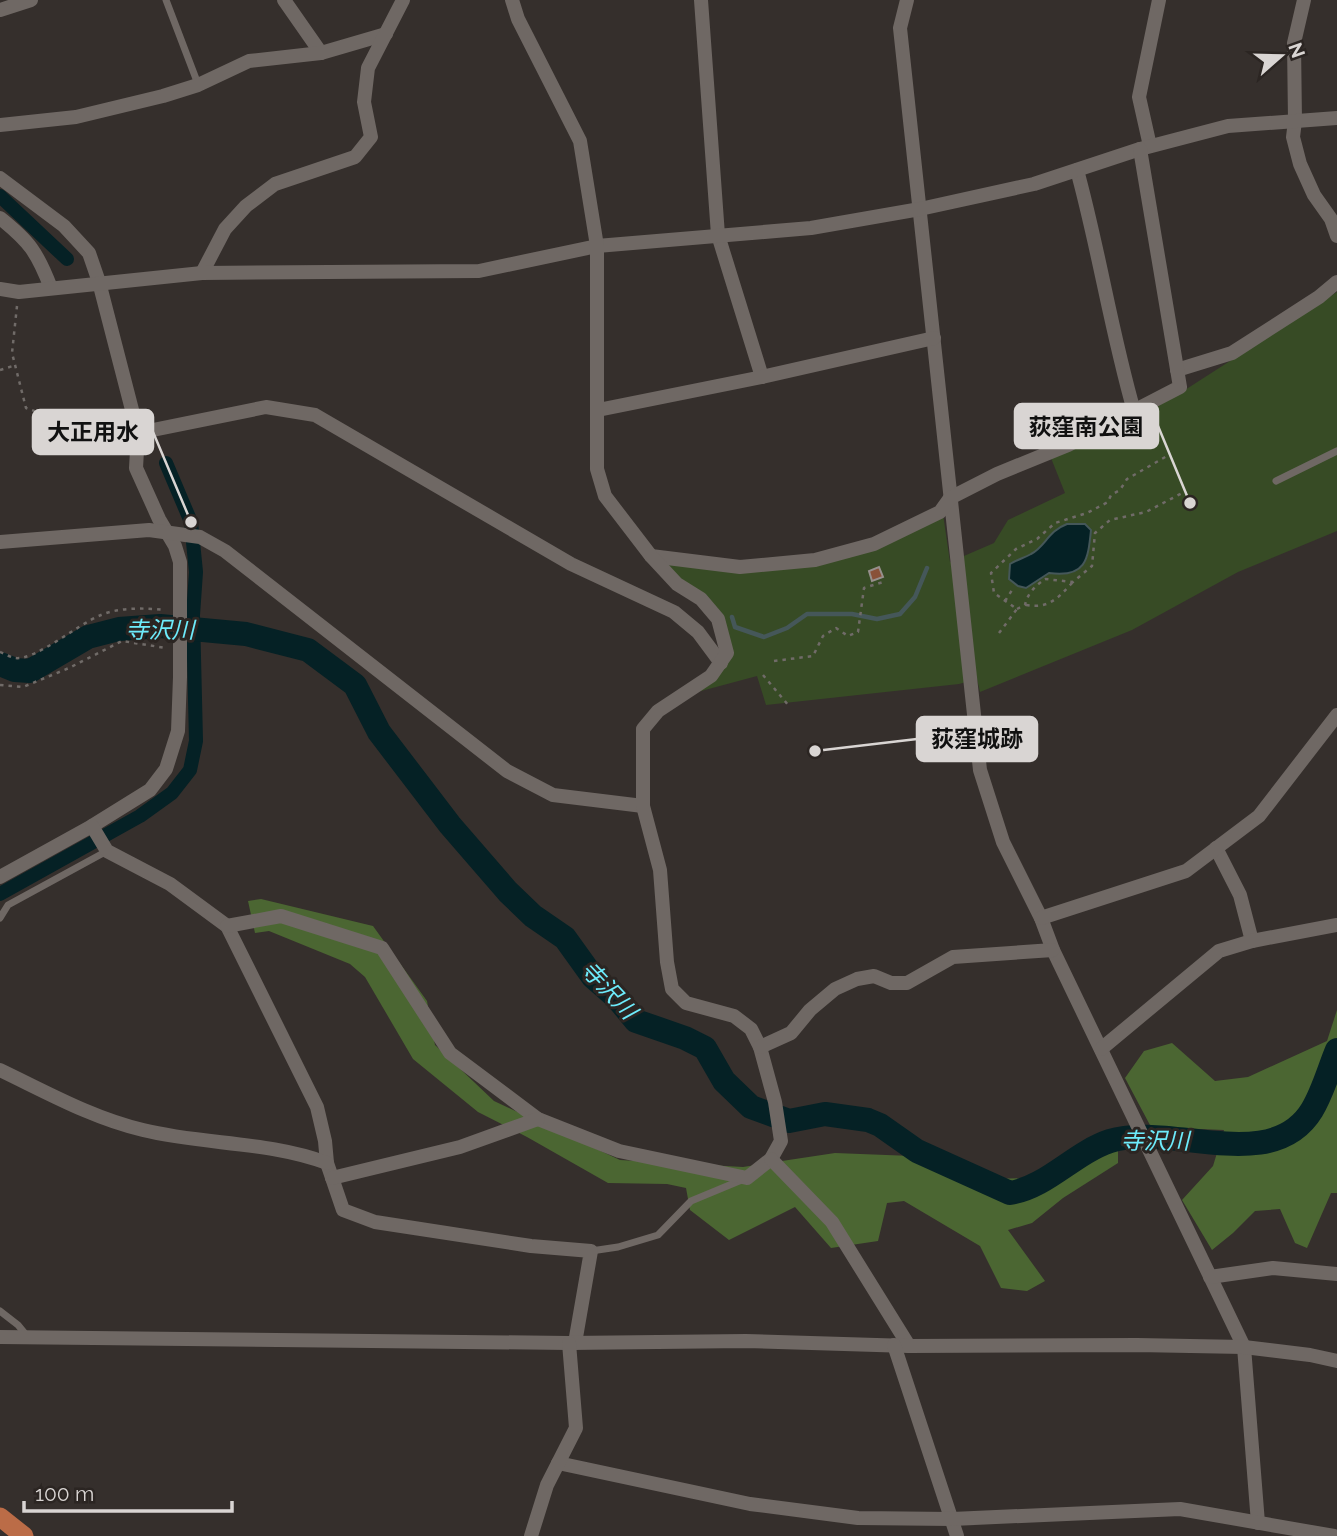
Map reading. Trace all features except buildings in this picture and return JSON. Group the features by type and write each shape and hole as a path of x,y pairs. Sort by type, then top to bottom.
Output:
{"main road":[{"path":"0,1517 24,1536"}],"street":[{"path":"0,10 31,0"},
{"path":"284,0 321,53"},
{"path":"202,273 225,229 246,206 275,184 355,157 371,137 364,102 368,68 403,0"},
{"path":"228,926 281,916 382,948 450,1053 538,1119 619,1151 747,1178 771,1159 781,1141 775,1102 760,1047 751,1029 734,1016 686,1003 672,989 667,961 660,870 643,806 643,729 658,711 711,676 727,653 718,619 701,599 677,584 651,556 605,496 597,469 597,246 580,141 518,19 512,0"},
{"path":"701,0 718,235 762,377"},
{"path":"907,0 900,27 980,770 1003,842 1244,1347 1258,1523"},
{"path":"651,556 740,568 816,560 874,544 940,512 950,498 997,474 1068,445 1180,387 1139,97 1159,0"},
{"path":"1304,0 1294,43 1293,137 1300,164 1314,194 1331,219 1337,236"},
{"path":"0,125 76,117 198,85 248,61 321,53 386,34"},
{"path":"0,289 19,292 202,273 479,271 597,246 811,228 920,209 1034,184 1145,148 1228,126 1337,118"},
{"path":"1077,170 1094,233 1122,370 1134,411"},
{"path":"0,178 72,235 89,253 138,433 136,468 173,533 180,562 178,731 166,769 150,790 94,829 0,877"},
{"path":"0,218 24,237 39,256 51,288"},
{"path":"1177,370 1232,353 1319,297 1337,282"},
{"path":"598,410 934,338"},
{"path":"138,433 266,407 315,415 572,564 674,612 698,632 721,663"},
{"path":"0,542 149,530 200,537 225,551 507,771 553,795 643,806"},
{"path":"1041,918 1186,871 1259,816 1337,715"},
{"path":"94,829 106,849 170,884 228,926 317,1107 327,1163 343,1210 375,1222 531,1246 591,1251 572,1343 576,1428 547,1485 531,1536"},
{"path":"1216,848 1240,895 1252,941"},
{"path":"1101,1049 1219,951 1252,941 1337,925"},
{"path":"760,1047 791,1032 810,1010 835,989 857,979 874,976 891,983 907,983 953,957 1054,950"},
{"path":"0,1070 86,1112 143,1130 301,1153 327,1163"},
{"path":"332,1178 460,1147 538,1119"},
{"path":"771,1159 832,1223 901,1345 957,1536"},
{"path":"1210,1277 1273,1268 1337,1274"},
{"path":"0,1337 572,1343 746,1341 901,1345 1080,1344 1244,1347 1337,1361"},
{"path":"558,1463 750,1504 858,1518 952,1519 1180,1509 1334,1536"}],"lane":[{"path":"166,0 198,85"},
{"path":"1276,481 1337,451"},
{"path":"0,918 8,905 106,849"},
{"path":"591,1251 658,1236 691,1200 747,1178"},
{"path":"0,1311 28,1337"}],"path":[{"path":"19,292 12,353 26,408 54,418 134,416"},
{"path":"0,370 16,365"},
{"path":"1017,609 994,593 991,573 1016,549 1037,538 1055,523 1087,513 1108,502 1111,495 1120,490 1127,479 1167,456"},
{"path":"999,633 1017,609 1026,605 1037,607 1054,602 1092,566 1096,533 1110,520 1146,512 1164,505 1186,491"},
{"path":"1026,605 1027,597 1045,579 1073,582"},
{"path":"774,661 813,656 823,636 836,628 849,635 858,632 864,588 883,582"},
{"path":"1005,601 1014,587"},
{"path":"0,652 14,658 30,657 83,623 104,614 143,608 178,613"},
{"path":"0,685 23,687 69,668 122,641 179,647"},
{"path":"763,675 789,706"}],"green space":[{"path":"1337,292 1337,531 1238,572 1132,630 980,692 977,679 959,684 766,705 757,676 690,694 732,655 721,612 680,581 668,565 820,565 943,514 950,562 994,543 1008,520 1065,493 1051,458 1188,388"},
{"path":"261,899 373,926 427,1001 435,1045 494,1101 620,1160 743,1167 835,1153 912,1156 990,1179 1033,1178 1076,1152 1118,1148 1118,1163 1063,1198 1032,1223 1008,1230 1045,1281 1027,1291 1001,1288 980,1246 904,1201 887,1203 878,1241 831,1248 795,1207 729,1240 690,1210 686,1188 667,1184 608,1183 478,1112 413,1059 365,977 350,964 269,931 255,933 248,901"},
{"path":"1337,1010 1337,1193 1331,1193 1307,1248 1295,1243 1280,1209 1255,1211 1212,1250 1182,1200 1213,1166 1224,1130 1151,1127 1125,1078 1144,1051 1172,1043 1215,1081 1248,1077 1327,1041"}],"water":[{"path":"1067,524 1085,524 1091,530 1086,558 1078,570 1071,573 1049,573 1026,588 1009,579 1010,564 1036,551 1055,531"}],"waterway":[{"path":"0,196 67,259"},
{"path":"0,894 140,816 172,793 190,770 196,741 193,615 196,572 191,522 166,463"},
{"path":"732,617 735,627 764,637 787,628 807,614 852,614 877,619 900,614 915,597 927,568"},
{"name":"寺沢川","path":"0,664 15,670 30,671 88,637 119,629 160,626 246,634 308,650 355,685 379,732 450,825 508,892 533,916 565,938 593,977 617,998 636,1021 705,1048 724,1081 751,1107 789,1121 825,1114 868,1120 880,1125 917,1151 1010,1193 1036,1184 1084,1153 1110,1141 1134,1137 1246,1144 1272,1140 1294,1130 1312,1110 1337,1050"}],"place":[{"name":"荻窪南公園","path":"1190,503"},
{"name":"大正用水","path":"191,522"},
{"name":"荻窪城跡","path":"815,751"}]}
